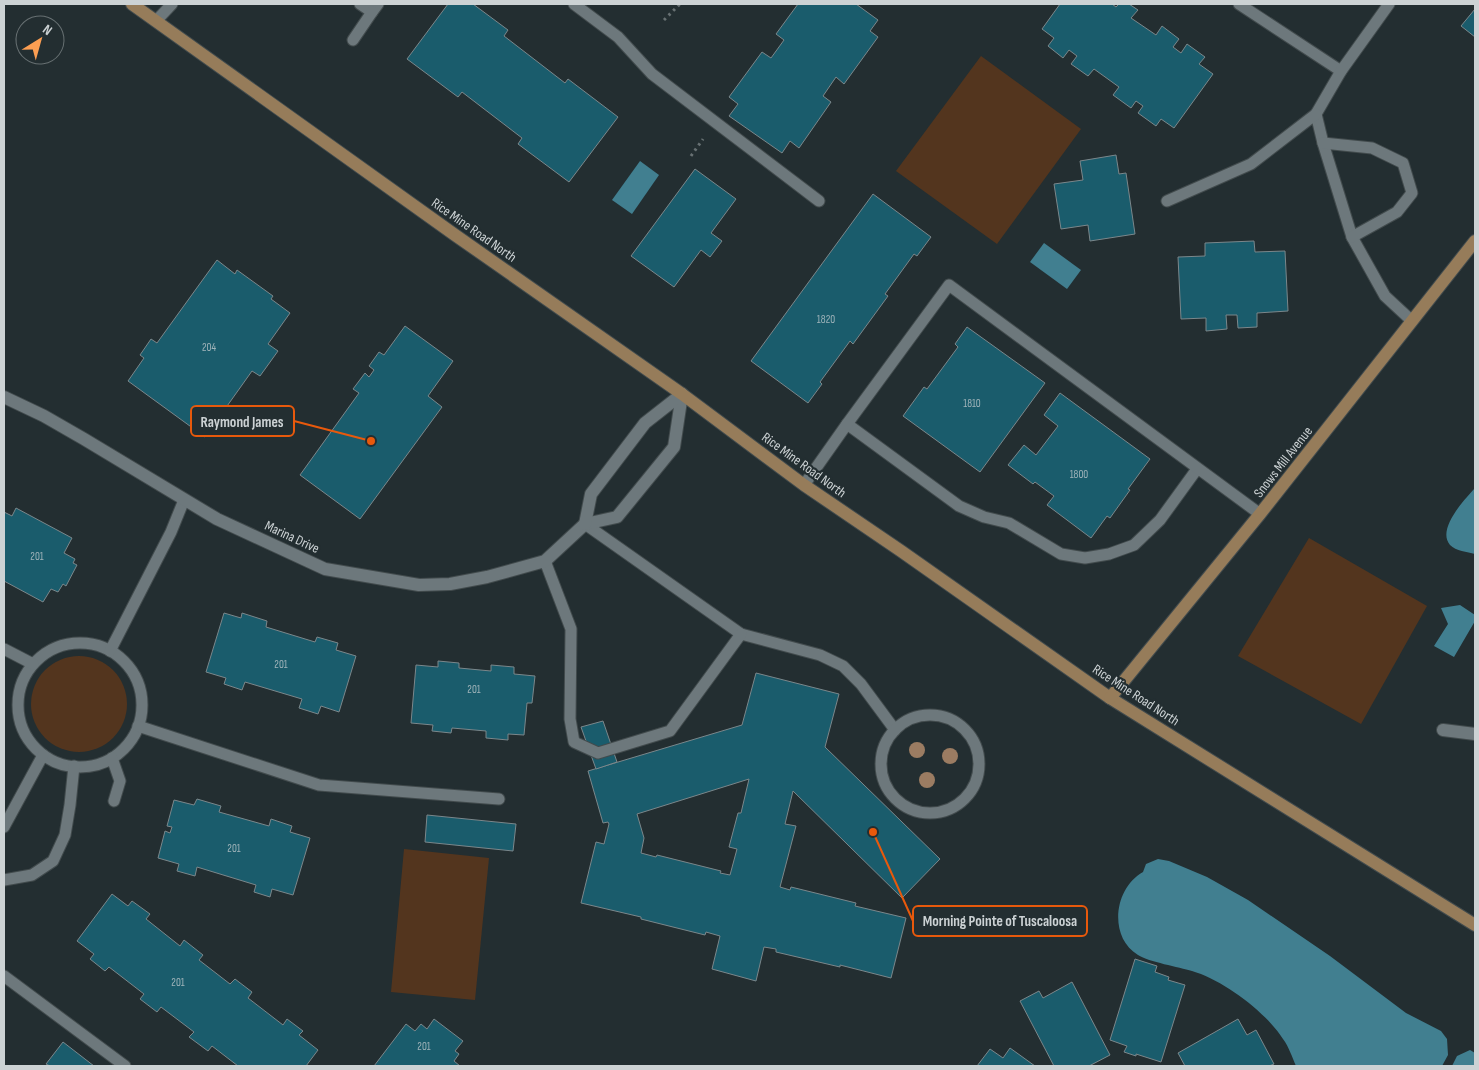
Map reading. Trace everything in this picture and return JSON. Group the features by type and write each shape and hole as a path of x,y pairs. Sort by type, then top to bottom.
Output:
{"main road":[{"name":"Rice Mine Road North","path":"132,4 455,235 682,394 804,485 901,550 1110,698 1475,925"},
{"name":"Snows Mill Avenue","path":"1110,698 1260,514 1475,241"}],"street":[{"path":"682,394 674,447 617,517 585,524 591,494 645,423 682,394"},
{"name":"Marina Drive","path":"4,397 68,430 217,519 325,569 419,585 450,584 545,562 585,524"},
{"path":"1442,730 1475,734"}],"lane":[{"path":"156,21 172,4"},
{"path":"353,40 375,8 360,4"},
{"path":"574,4 618,38 652,74 819,201"},
{"path":"1239,4 1341,71"},
{"path":"1167,201 1251,164 1316,114 1341,71 1389,4"},
{"path":"1316,114 1352,236 1384,296 1412,321"},
{"path":"1323,142 1372,148 1403,163 1410,185 1412,193 1397,212 1352,236"},
{"path":"804,485 949,285 1260,514"},
{"path":"847,424 959,506 984,517 1009,523 1061,554 1085,558 1109,554 1134,545 1160,520 1197,469"},
{"path":"110,651 171,532 184,500"},
{"path":"585,524 741,634 820,655 843,666 861,684 895,730"},
{"path":"545,562 571,629 570,719 574,742 598,753 670,731 741,634"},
{"path":"69,644 90,644 110,651 124,661 134,675 140,692 142,709 138,726 128,744 112,758 93,766 74,766 51,760 36,749 25,734 18,716 18,698 22,680 33,664 49,651 69,644"},
{"path":"4,649 33,664"},
{"path":"935,715 950,719 963,727 972,739 978,754 979,769 974,784 966,796 954,806 932,812 910,808 897,800 887,788 882,774 881,758 885,743 895,730 906,721 920,716 935,715"},
{"path":"138,726 319,785 499,800"},
{"path":"4,827 44,755"},
{"path":"112,758 120,781 114,801"},
{"path":"4,880 32,876 53,861 65,835 74,766"},
{"path":"4,976 125,1066"}],"path":[{"path":"664,20 680,4"},
{"path":"691,156 703,139"}],"shaded area":[{"path":"981,56 1081,129 997,244 896,171"},
{"path":"1309,538 1427,606 1361,724 1238,656"},
{"path":"79,656 97,660 113,670 123,686 127,704 123,722 113,738 97,748 79,752 61,748 45,738 35,722 31,704 35,686 45,670 61,660"},
{"path":"404,849 489,858 475,1000 391,992"}],"water":[{"path":"640,161 659,175 632,214 612,200"},
{"path":"1044,243 1081,270 1067,289 1030,262"},
{"path":"1475,488 1475,554 1455,549 1450,545 1447,531 1454,514"},
{"path":"1460,605 1475,615 1475,621 1454,657 1434,646 1448,624 1441,608"},
{"path":"1158,859 1169,861 1207,877 1248,900 1330,956 1406,1013 1441,1031 1447,1039 1448,1055 1442,1066 1296,1066 1287,1045 1275,1029 1266,1018 1243,998 1204,975 1149,960 1138,955 1128,947 1122,937 1118,913 1126,889 1133,879 1143,872 1146,864"},
{"path":"1470,1050 1475,1053 1475,1066 1452,1066 1457,1056"}],"building":[{"path":"448,4 473,4 508,30 504,36 565,83 568,79 618,117 569,182 518,144 522,138 462,92 458,97 407,59"},
{"path":"798,4 856,4 878,20 870,31 878,37 844,84 836,77 823,96 831,102 799,148 790,141 782,153 729,116 738,104 729,97 762,52 771,58 784,40 776,34"},
{"path":"1060,4 1112,4 1116,7 1119,4 1129,4 1138,10 1131,18 1156,35 1162,26 1179,39 1173,47 1181,53 1187,44 1205,57 1199,64 1213,74 1174,128 1161,119 1156,126 1138,113 1143,106 1136,101 1131,108 1113,95 1119,87 1094,69 1088,76 1071,64 1077,56 1069,50 1063,58 1048,46 1054,38 1042,29"},
{"path":"1475,9 1475,37 1461,26"},
{"path":"1116,155 1119,174 1126,173 1135,234 1090,241 1088,225 1061,229 1054,184 1083,180 1080,161"},
{"path":"695,169 736,199 711,233 722,241 710,257 701,250 674,287 631,256"},
{"path":"873,194 931,237 917,256 914,254 885,294 888,296 853,344 850,341 820,382 822,384 808,403 751,361"},
{"path":"1254,241 1255,252 1285,251 1288,311 1257,313 1257,327 1238,328 1237,315 1226,315 1227,329 1206,331 1206,318 1181,319 1178,257 1205,256 1205,243"},
{"path":"217,260 235,274 237,270 273,296 271,299 290,313 268,344 278,351 260,376 252,371 205,437 128,381 144,358 140,355 151,339 157,343"},
{"path":"405,326 453,361 428,396 442,407 360,519 300,475 359,393 353,389 365,373 369,377 374,370 369,366 379,352 384,355"},
{"path":"967,327 1045,383 980,472 903,416 924,387 927,389 958,347 955,344"},
{"path":"1060,393 1150,459 1110,518 1107,516 1091,538 1047,505 1054,496 1035,482 1033,484 1008,465 1024,445 1036,455 1058,426 1044,415"},
{"path":"16,508 72,538 64,553 75,559 73,563 77,565 66,586 63,584 58,592 51,589 43,602 4,581 4,512 12,516"},
{"path":"224,613 241,618 242,613 267,621 266,627 315,642 317,637 338,643 336,650 356,656 339,712 321,706 318,714 299,708 302,699 245,682 242,690 224,684 226,678 206,672"},
{"path":"438,661 459,663 459,668 491,671 491,665 514,667 514,674 535,676 532,703 527,703 524,735 508,734 508,740 486,738 486,731 452,728 451,733 432,731 433,725 411,723 416,665 438,667"},
{"path":"756,673 839,694 825,747 940,859 902,898 793,791 785,824 796,826 780,887 790,890 791,887 856,903 855,906 906,918 891,978 776,952 776,949 764,947 756,981 712,969 720,936 706,932 705,935 581,903 596,842 604,844 609,824 608,822 603,823 588,771 742,725","holes":["749,779 741,813 738,813 729,847 737,849 730,875 657,855 656,857 641,853 644,838 637,814"]},
{"path":"603,721 617,762 596,769 581,727"},
{"path":"197,799 221,806 219,812 269,826 271,819 292,826 290,832 310,838 293,895 272,889 270,897 254,892 256,885 197,867 195,876 177,871 179,864 158,858 165,831 170,833 172,827 167,826 174,800 194,805"},
{"path":"427,815 516,824 513,851 425,842"},
{"path":"112,894 128,906 132,901 150,914 146,919 180,946 184,940 203,955 199,960 230,984 235,979 252,992 248,998 283,1025 287,1019 303,1031 299,1035 318,1050 306,1066 238,1066 212,1046 208,1051 189,1037 194,1032 161,1007 157,1012 140,999 144,994 109,967 105,971 90,959 94,954 77,941"},
{"path":"1135,959 1157,966 1155,972 1169,977 1168,980 1185,985 1161,1062 1124,1052 1127,1046 1110,1040"},
{"path":"1072,982 1110,1055 1089,1066 1054,1066 1020,1001 1039,991 1043,998"},
{"path":"434,1019 463,1041 455,1051 459,1054 454,1061 460,1066 374,1066 406,1024 415,1031 421,1024 427,1029"},
{"path":"1238,1019 1247,1035 1256,1030 1274,1064 1269,1066 1185,1066 1178,1053"},
{"path":"63,1042 94,1066 50,1066 46,1064"},
{"path":"1010,1048 1035,1066 977,1066 990,1049 1003,1058"}],"place":[{"name":"Raymond James","path":"371,441"},
{"name":"Morning Pointe of Tuscaloosa","path":"873,832"}]}
